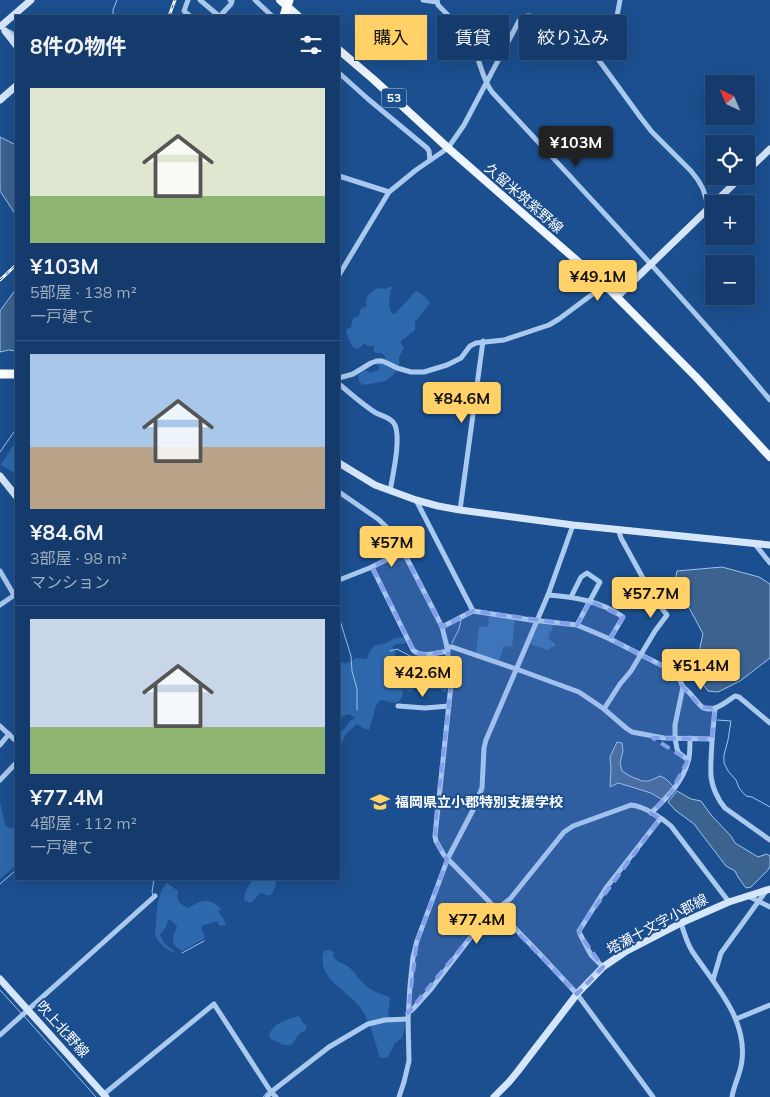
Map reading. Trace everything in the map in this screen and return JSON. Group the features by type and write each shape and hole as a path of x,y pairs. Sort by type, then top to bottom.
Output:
{"highway":[{"path":"284,15 285,2"},
{"path":"0,374 15,374"}],"main road":[{"path":"285,2 297,15"},
{"name":"久留米筑紫野線","path":"340,51 617,297 697,378 770,457"}],"street":[{"path":"15,15 32,0"},
{"path":"188,0 184,11 189,15"},
{"path":"200,0 219,15"},
{"path":"221,15 231,4 232,1 230,0"},
{"path":"255,0 271,15"},
{"path":"423,0 437,1 438,5 470,42 477,56 486,85 651,264 770,400"},
{"path":"617,15 620,0"},
{"path":"2,27 15,15"},
{"path":"340,273 389,192 448,148 461,130 519,21"},
{"path":"2,27 15,35"},
{"path":"2,27 15,44"},
{"path":"598,60 640,118 691,171 698,180 705,195"},
{"path":"340,74 427,148 430,160"},
{"path":"0,100 15,87"},
{"path":"755,163 770,149"},
{"path":"340,176 389,192"},
{"path":"722,195 733,185"},
{"path":"617,297 705,212"},
{"path":"340,264 344,266"},
{"path":"340,378 353,374 377,361 382,361 411,372 424,372 454,363 461,358 470,346 476,343 504,340 548,325 594,293 607,288"},
{"path":"460,510 483,341"},
{"path":"340,385 376,412 386,417 395,426 395,464 390,491"},
{"path":"340,466 375,485 438,506 573,525 770,545"},
{"path":"0,476 15,495"},
{"path":"340,493 378,519 391,531 442,627 448,649 451,685 435,826 436,841 444,856 577,994 653,1097"},
{"path":"416,500 473,611"},
{"path":"398,1097 409,1061 408,1016 410,986 417,941 448,858 473,810 482,788 484,748 548,595 573,525"},
{"path":"604,709 667,615 644,587 644,580 618,529"},
{"path":"754,543 770,563"},
{"path":"340,580 372,567 403,551"},
{"path":"372,567 417,654 422,655 452,647 579,692 604,709 626,728 637,734 712,739"},
{"path":"0,571 15,594 0,605"},
{"path":"570,597 581,577 587,573 600,582 577,625"},
{"path":"548,595 590,601 623,617 610,639"},
{"path":"442,627 473,611 577,625 610,639 665,667 680,680 683,687 689,691 701,706 715,708 736,696 770,723"},
{"path":"683,687 675,725 675,738 677,750 688,760"},
{"path":"398,706 425,708 449,706"},
{"path":"715,708 711,777 720,802 731,813 770,840"},
{"path":"0,726 15,740"},
{"path":"0,745 9,734"},
{"path":"651,813 670,794 682,776 688,760 690,738"},
{"path":"0,780 15,764"},
{"path":"267,1097 329,1047 368,1024 408,1016 485,918 495,908 510,899 564,832 573,826 631,805 641,807 671,826 729,902"},
{"path":"603,967 591,955 579,931 606,888 660,819"},
{"path":"713,980 721,953 768,889"},
{"name":"塔瀬十文字小郡線","path":"494,1097 509,1082 577,994 603,967 625,952 680,923 729,902 768,889"},
{"path":"0,1035 155,896"},
{"path":"748,896 770,907"},
{"path":"680,923 691,950 713,980 736,1019 741,1040 742,1060 732,1097"},
{"name":"吹上北野線","path":"0,978 105,1096"},
{"path":"105,1096 214,1004 276,1097"},
{"path":"736,1019 770,1005"}],"highlighted area":[{"path":"403,551 442,627 473,611 577,625 590,601 623,617 610,639 665,667 701,707 715,708 712,739 653,738 688,760 670,794 651,813 660,819 582,925 579,933 603,967 577,994 494,908 408,1013 417,941 447,860 436,841 435,826 451,685 448,651 422,655 414,651 372,567"}],"shaded area":[{"path":"0,137 15,144 15,214 0,191"},
{"path":"393,286 389,300 392,314 396,313 416,291 430,303 415,322 415,330 400,342 404,347 399,357 399,367 393,375 386,381 364,385 359,382 358,375 365,370 370,373 379,369 379,366 375,364 374,358 385,359 385,356 382,353 374,352 374,346 368,346 365,343 358,349 353,348 346,330 351,327 353,318 359,316 360,310 367,306 366,300 370,293 378,288 385,289"},
{"path":"15,290 15,351 0,352 0,311"},
{"path":"15,444 15,473 1,465"},
{"path":"722,567 759,577 770,584 770,658 740,681 718,692 708,691 702,683 700,647 703,634 675,581 677,571"},
{"path":"489,616 515,619 512,647 504,646 499,661 476,653 479,626 488,627"},
{"path":"539,623 554,625 548,638 556,645 547,650 530,644"},
{"path":"403,637 407,642 395,644 392,647 395,650 396,660 404,663 410,661 412,654 430,658 432,675 435,681 448,687 446,692 439,689 427,689 416,686 411,692 404,689 402,698 396,703 380,700 376,706 369,730 357,724 346,734 340,746 340,734 350,721 355,718 349,714 340,718 340,662 346,663 355,658 367,659 369,652 374,646"},
{"path":"617,742 622,743 623,751 620,763 622,771 642,781 649,781 660,776 666,779 673,786 664,797 661,799 651,793 618,783 610,787 610,757"},
{"path":"677,791 691,799 701,801 735,843 758,857 767,854 770,856 768,870 751,887 746,888 735,871 726,866 694,824 675,810 668,802"},
{"path":"0,801 5,825 11,829 15,827 15,866 0,879"},
{"path":"252,880 276,880 275,888 270,896 260,893 251,903 244,900 246,890"},
{"path":"167,883 178,891 177,897 179,901 188,908 203,901 214,903 223,911 219,910 218,912 226,924 219,925 217,921 201,926 205,938 182,951 173,943 177,926 168,920 166,927 160,935 164,943 176,953 166,949 155,935 158,901"},
{"path":"330,950 339,962 349,967 368,988 390,998 388,1015 393,1021 404,1021 405,1026 402,1038 395,1043 388,1057 380,1058 370,1027 362,1010 335,984 324,969 324,951"},
{"path":"299,1016 307,1026 306,1030 291,1045 271,1039 269,1034 278,1024"}],"waterway":[{"path":"113,15 117,0"},
{"path":"0,452 15,430"},
{"path":"340,620 351,656 352,671 357,689 357,710"},
{"path":"452,643 461,620"},
{"path":"390,651 397,649 429,666"},
{"path":"717,720 731,721 724,755 724,763 728,771 746,796 752,797 770,807"},
{"path":"0,884 15,871"},
{"path":"153,895 154,880"},
{"path":"182,953 204,941"},
{"path":"0,990 21,1013"},
{"path":"24,1016 96,1097"},
{"path":"263,1097 267,1092"}],"railway":[{"path":"169,15 175,0"},
{"path":"0,280 15,266"}],"place":[{"name":"福岡県立小郡特別支援学校","path":"380,802"}]}
